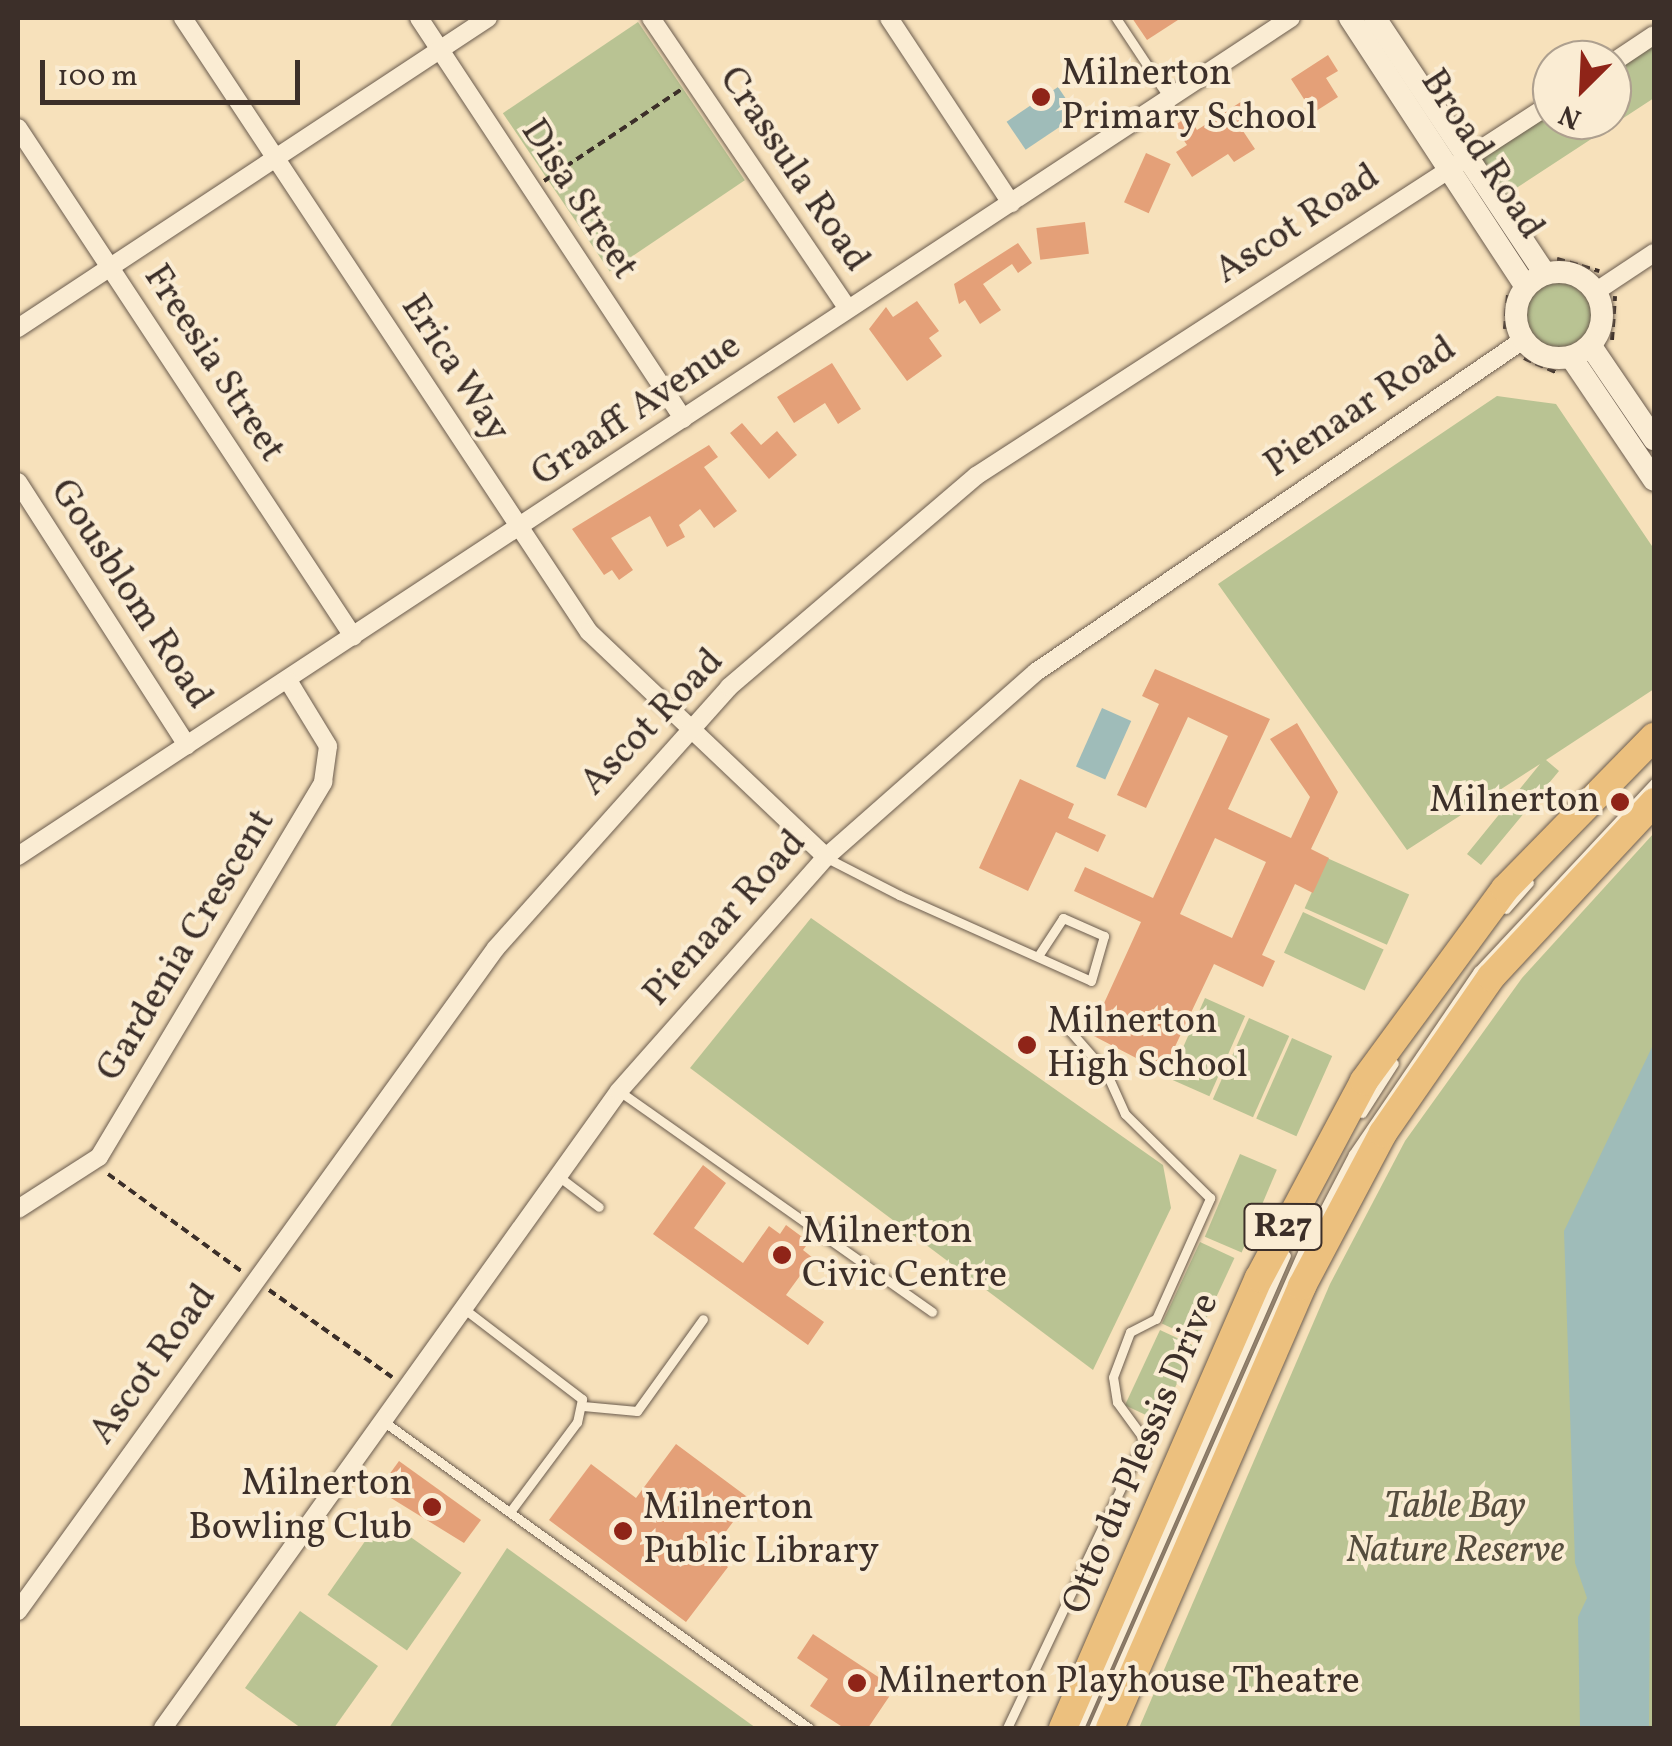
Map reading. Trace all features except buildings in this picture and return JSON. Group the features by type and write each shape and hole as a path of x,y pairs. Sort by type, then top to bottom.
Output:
{"main road":[{"name":"Otto du Plessis Drive","path":"1063,1728 1259,1278 1364,1081 1505,889 1654,737"},
{"name":"Otto du Plessis Drive","path":"1110,1728 1302,1286 1382,1133 1501,965 1654,802"}],"street":[{"name":"Erica Way","path":"183,18 590,632 826,857"},
{"name":"Disa Street","path":"419,18 683,419"},
{"path":"18,328 488,18"},
{"name":"Crassula Road","path":"651,18 848,309"},
{"path":"889,18 1011,203"},
{"name":"Graaff Avenue","path":"20,849 289,682 1291,18"},
{"name":"Broad Road","path":"1350,18 1448,169 1535,281"},
{"name":"Broad Road","path":"1375,18 1469,156 1535,281"},
{"path":"1632,50 1654,35"},
{"name":"Ascot Road","path":"18,1612 496,948 688,729 780,640 976,476 1532,116"},
{"name":"Freesia Street","path":"18,128 354,636"},
{"path":"1523,340 1544,356 1581,351 1602,321 1595,292 1654,253"},
{"name":"Broad Road","path":"1523,340 1515,316 1535,281 1573,274 1595,292"},
{"name":"Pienaar Road","path":"163,1728 620,1090 826,857 1036,672 1523,340"},
{"path":"1581,351 1654,439"},
{"path":"1581,351 1654,480"},
{"name":"Gousblom Road","path":"18,482 188,745"},
{"name":"Gardenia Crescent","path":"18,1209 99,1156 323,782 328,746 289,682"}],"lane":[{"path":"1116,18 1170,98"},
{"path":"1079,1728 1294,1238 1362,1113 1492,927 1654,757"},
{"path":"1093,1728 1303,1250 1353,1154 1478,971 1654,783"},
{"path":"826,857 1091,981 1104,936 1063,918 1038,956"},
{"path":"1007,1728 1144,1439 1116,1402 1113,1378 1130,1332 1156,1318 1210,1198 1126,1114 1106,1072 1064,1024"},
{"path":"620,1090 932,1312"},
{"path":"558,1176 600,1207"},
{"path":"462,1307 569,1384 584,1406"},
{"path":"584,1406 637,1411 703,1319"},
{"path":"510,1512 584,1406"},
{"path":"381,1420 808,1728"}],"path":[{"path":"532,189 694,81"}],"green space":[{"path":"638,22 745,180 610,271 503,113"},
{"path":"1654,35 1654,98 1632,112 1632,50"},
{"path":"1532,116 1532,140 1590,140 1498,200 1469,156"},
{"path":"1559,282 1582,292 1592,315 1582,338 1559,348 1536,338 1526,315 1536,292"},
{"path":"1497,396 1556,404 1654,549 1654,689 1546,760 1559,771 1481,865 1467,854 1540,764 1407,850 1218,584"},
{"name":"Table Bay Nature Reserve","path":"1654,833 1654,1728 1139,1728 1330,1284 1405,1141 1522,978"},
{"path":"1327,858 1409,895 1387,945 1305,908"},
{"path":"1303,912 1384,950 1365,990 1284,953"},
{"path":"811,918 1163,1165 1171,1208 1093,1370 690,1068"},
{"path":"1205,998 1245,1016 1209,1096 1169,1078"},
{"path":"1249,1018 1289,1036 1253,1117 1213,1099"},
{"path":"1292,1038 1332,1056 1296,1136 1256,1118"},
{"path":"1240,1154 1277,1170 1242,1252 1205,1237"},
{"path":"1200,1242 1234,1258 1196,1340 1162,1324"},
{"path":"1160,1330 1194,1346 1159,1421 1125,1405"},
{"path":"382,1517 461,1573 407,1650 328,1595"},
{"path":"507,1548 756,1728 389,1728"},
{"path":"300,1611 378,1666 334,1728 301,1728 245,1688"}],"water":[{"path":"1058,87 1077,115 1026,150 1007,122"},
{"path":"1102,708 1131,721 1105,779 1076,766"},
{"path":"1654,1043 1649,1728 1580,1728 1578,1617 1587,1598 1575,1563 1564,1231"}],"place":[{"name":"Milnerton Primary School","path":"1041,97"},
{"name":"Milnerton","path":"1620,802"},
{"name":"Milnerton High School","path":"1027,1045"},
{"name":"Milnerton Civic Centre","path":"782,1255"},
{"name":"Milnerton Bowling Club","path":"432,1507"},
{"name":"Milnerton Public Library","path":"623,1531"},
{"name":"Milnerton Playhouse Theatre","path":"857,1683"}]}
